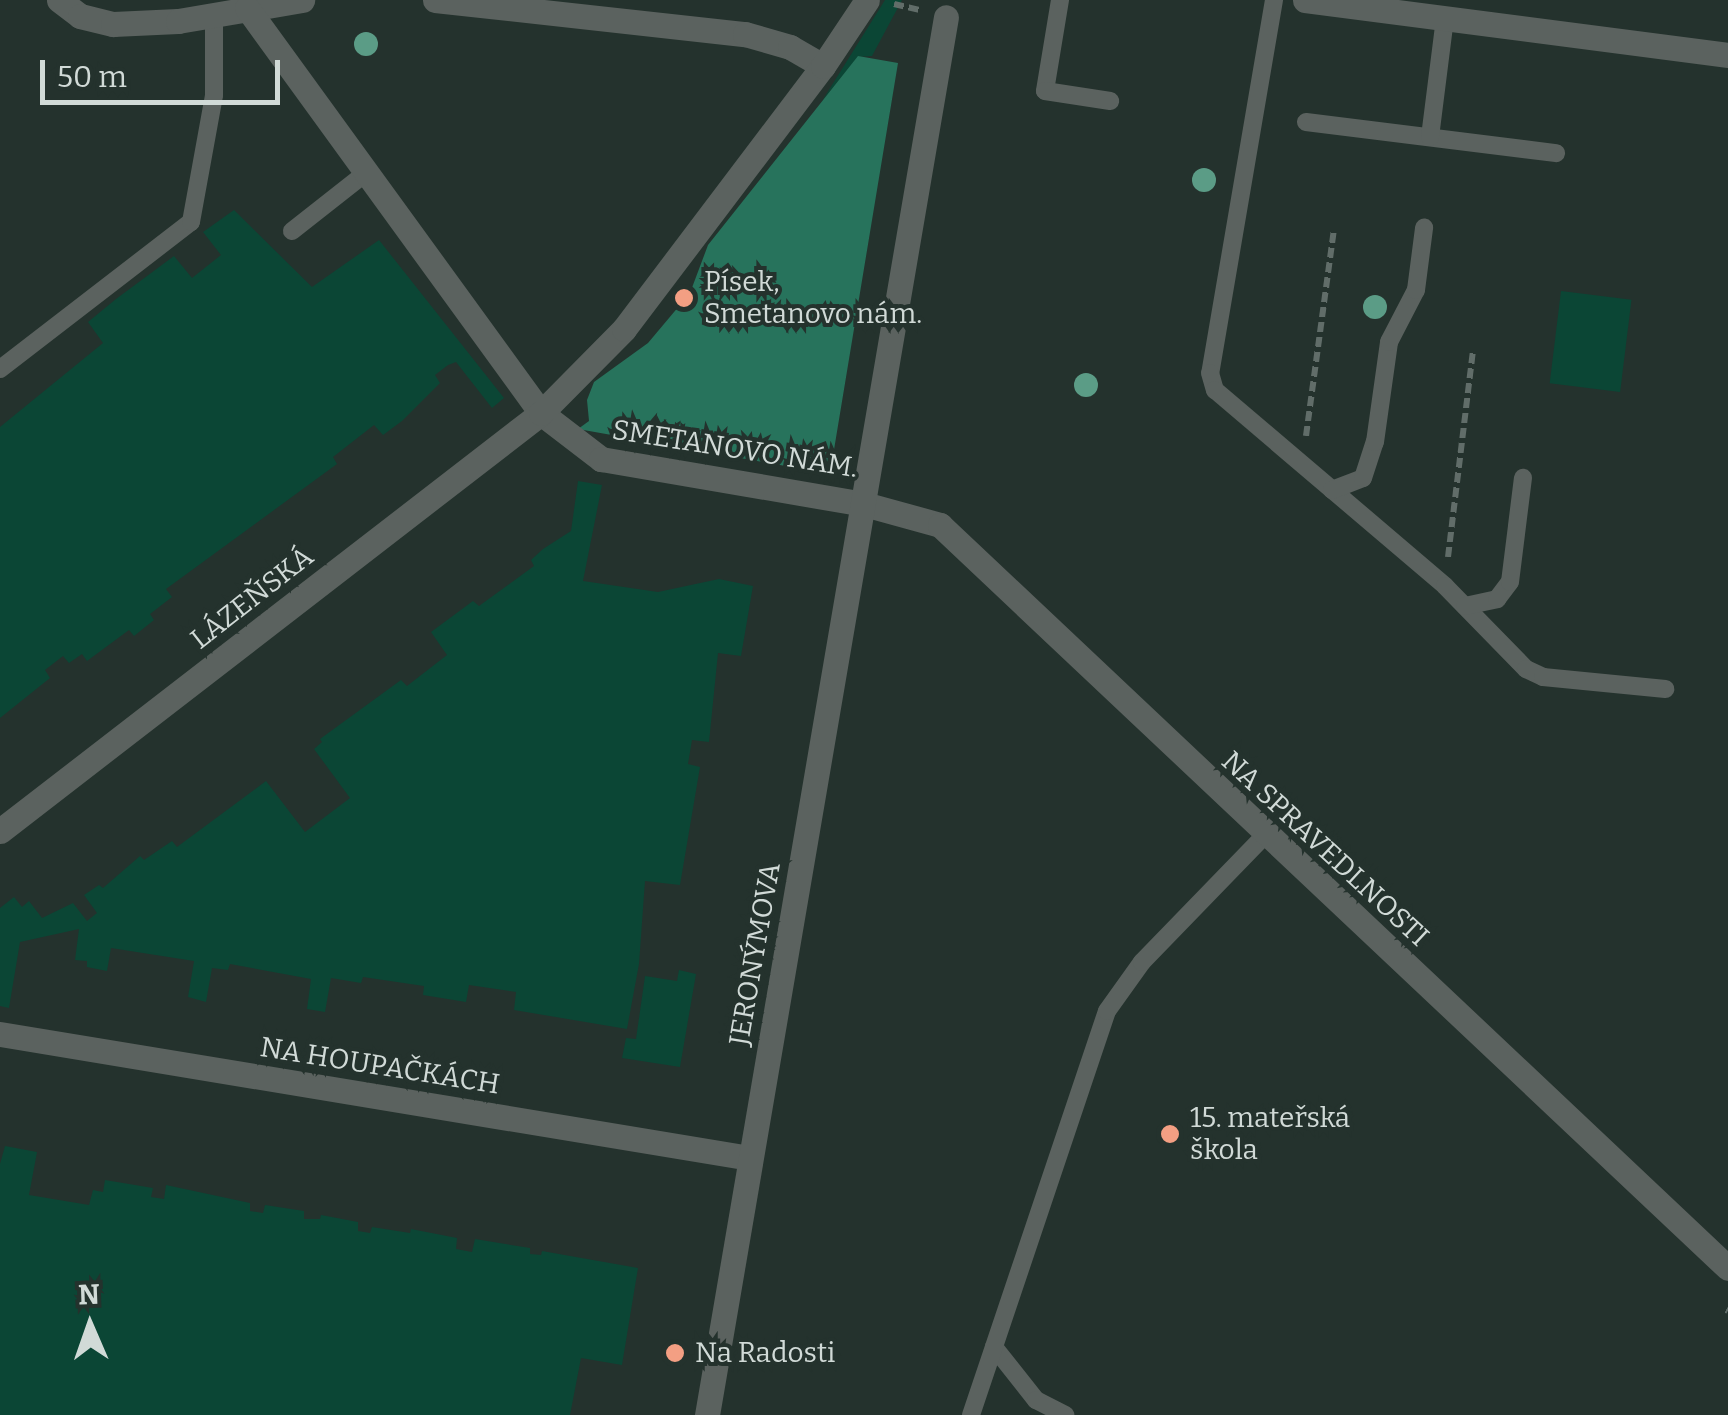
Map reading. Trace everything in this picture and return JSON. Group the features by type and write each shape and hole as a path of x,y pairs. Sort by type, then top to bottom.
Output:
{"street":[{"path":"60,0 80,16 112,24 302,0"},
{"path":"435,0 744,34 790,48 823,66"},
{"path":"541,412 624,329 823,66 866,0"},
{"path":"1305,0 1728,55"},
{"name":"SMETANOVO NÁM.","path":"247,8 541,412 601,459 864,504 946,17"},
{"name":"LÁZEŇSKÁ","path":"0,831 541,412"},
{"name":"NA SPRAVEDLNOSTI","path":"864,504 940,525 1728,1268"},
{"name":"JERONÝMOVA","path":"708,1415 864,504"},
{"name":"NA HOUPAČKÁCH","path":"0,1034 750,1158"}],"lane":[{"path":"1060,0 1045,91 1110,101"},
{"path":"1274,0 1210,372 1215,390 1445,586 1526,669 1543,676 1665,689"},
{"path":"0,369 192,222 214,95 214,14"},
{"path":"1430,137 1445,18"},
{"path":"1306,122 1556,153"},
{"path":"292,231 366,172"},
{"path":"1332,490 1363,478 1375,442 1390,342 1416,290 1424,228"},
{"path":"1465,606 1496,599 1510,582 1523,478"},
{"path":"970,1415 1108,1011 1142,962 1266,834"},
{"path":"994,1347 1036,1400 1065,1415"}],"path":[{"path":"1302,464 1334,229"},
{"path":"1445,586 1473,350"}],"green space":[{"path":"885,0 902,0 872,56 858,57 822,101"},
{"path":"858,56 898,63 830,474 578,429 589,421 587,400 594,382 648,343 690,293 708,245"},
{"path":"234,210 312,287 379,240 504,398 492,408 456,362 448,365 435,375 440,383 402,421 383,435 374,425 333,457 337,464 166,589 172,597 150,614 154,620 134,636 129,630 87,661 82,654 69,663 63,656 45,670 50,678 0,718 0,427 103,343 88,322 116,299 174,256 192,278 221,255 203,232"},
{"path":"1561,291 1631,300 1620,392 1550,383"},
{"path":"578,481 602,485 583,581 658,592 719,579 753,586 741,656 718,653 709,742 692,740 688,764 700,767 680,885 645,881 639,964 627,1029 514,1010 516,992 469,985 466,1002 423,995 424,986 363,977 361,983 331,978 325,1012 307,1009 311,979 230,964 228,970 212,968 206,1002 188,997 194,961 111,948 107,971 87,967 87,961 75,960 79,929 20,942 9,1008 0,1006 0,908 14,897 22,907 29,901 42,918 73,903 87,921 97,913 84,895 99,885 103,888 140,856 144,860 172,841 177,847 266,781 305,832 350,798 314,749 322,742 320,739 401,680 407,686 447,655 431,632 473,601 479,606 534,566 531,560 571,531"},
{"path":"679,970 696,974 680,1067 622,1058 626,1038 636,1039 645,976 677,981"},
{"path":"5,1146 37,1152 29,1195 89,1205 93,1190 103,1192 105,1180 153,1188 151,1197 164,1199 166,1185 250,1203 250,1211 263,1213 265,1205 304,1211 304,1219 320,1219 321,1215 358,1222 358,1231 370,1233 372,1227 410,1233 411,1229 457,1238 456,1249 472,1252 475,1239 530,1248 530,1254 541,1255 542,1251 638,1268 622,1365 581,1358 570,1415 0,1415 0,1164"}],"place":[{"name":"Písek, Smetanovo nám.","path":"684,298"},
{"name":"15. mateřská škola","path":"1170,1134"},
{"name":"Na Radosti","path":"675,1353"}]}
